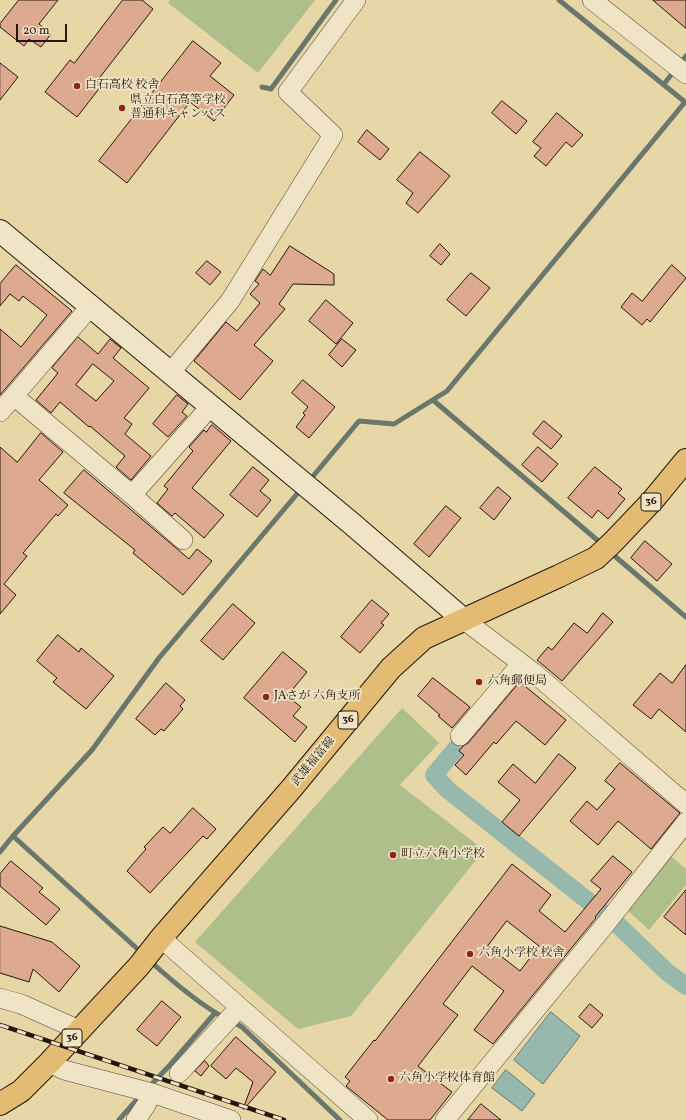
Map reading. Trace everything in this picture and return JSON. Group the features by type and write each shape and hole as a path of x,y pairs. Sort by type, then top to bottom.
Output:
{"main road":[{"name":"武雄福富線","path":"0,1104 21,1091 50,1063 139,966 291,789 391,668 424,638 596,558 653,500 686,460"}],"street":[{"path":"170,373 230,301 333,135 288,92 356,0"},
{"path":"592,0 680,69"},
{"path":"0,232 464,620 527,668 686,804"},
{"path":"0,412 90,307"},
{"path":"14,396 183,540"},
{"path":"132,495 210,407"},
{"path":"460,736 527,668"},
{"path":"444,1120 605,925 686,822"},
{"path":"157,944 368,1120"},
{"path":"0,998 21,1004 79,1030"},
{"path":"179,1073 237,1010"},
{"path":"50,1063 64,1070 145,1091 231,1120"},
{"path":"136,1120 146,1105 145,1091"}],"green space":[{"path":"170,0 315,0 258,73 168,3"},
{"path":"402,708 439,743 400,785 484,850 351,1016 298,1029 195,942"},
{"path":"668,854 686,869 686,885 649,930 624,907"}],"water":[{"path":"551,1012 580,1036 543,1084 514,1060"},
{"path":"506,1070 535,1094 522,1111 492,1088"}],"building":[{"path":"19,0 58,0 39,24 51,34 41,47 29,39 24,46 0,27 0,24"},
{"path":"123,0 142,0 153,9 97,81 102,85 77,117 45,92 70,60 74,63"},
{"path":"653,0 686,0 686,28"},
{"path":"193,41 221,63 210,76 234,95 214,121 190,102 127,183 99,161"},
{"path":"0,63 18,77 0,100"},
{"path":"502,101 527,121 516,134 492,113"},
{"path":"557,113 583,135 572,147 566,142 546,166 534,156 541,148 533,142"},
{"path":"367,130 389,149 380,160 358,142"},
{"path":"420,152 450,176 418,213 406,203 413,193 397,180"},
{"path":"440,244 450,254 441,265 430,256"},
{"path":"290,246 334,274 334,285 293,284 279,304 285,309 254,345 273,361 240,400 194,361 226,322 237,331 260,303 250,294 259,284 255,281 263,269 270,275"},
{"path":"207,261 221,272 210,285 196,273"},
{"path":"16,265 72,311 0,395 0,329 21,347 47,315 23,296 19,301 10,294 0,306 0,284"},
{"path":"672,265 686,278 650,322 647,319 642,325 621,307 632,293 642,301"},
{"path":"471,273 490,288 466,316 447,300"},
{"path":"326,300 353,323 336,344 309,321"},
{"path":"78,337 98,354 110,339 121,348 113,358 149,388 124,418 132,424 125,434 151,456 131,480 116,467 125,456 90,426 89,427 60,402 51,413 36,400 58,373 52,368","holes":["93,364 114,381 96,401 76,385"]},
{"path":"342,339 356,350 342,367 329,355"},
{"path":"303,380 335,407 309,438 296,427 305,415 303,413 308,407 292,393"},
{"path":"177,395 188,404 182,412 187,416 168,437 153,424"},
{"path":"544,421 562,436 551,449 533,434"},
{"path":"212,425 231,441 192,488 224,515 204,538 175,513 172,516 157,503 168,489 164,486 193,451 189,447 204,430 206,432"},
{"path":"41,433 63,452 39,480 68,505 58,516 56,514 23,553 27,556 4,584 16,595 0,614 0,447 17,462"},
{"path":"538,447 558,464 542,482 522,465"},
{"path":"253,467 269,480 260,491 271,500 257,517 230,495"},
{"path":"595,467 622,489 618,493 625,499 608,519 598,510 592,518 568,498"},
{"path":"84,470 189,559 197,549 212,561 183,595 133,553 135,550 64,493"},
{"path":"498,487 511,498 494,520 480,508"},
{"path":"446,506 461,518 429,557 414,544"},
{"path":"645,541 672,564 657,581 631,558"},
{"path":"372,600 389,614 381,623 384,625 360,653 341,637"},
{"path":"233,604 255,623 223,660 201,641"},
{"path":"603,613 613,622 562,681 537,660 548,647 552,650 574,623 587,633"},
{"path":"58,635 79,652 81,648 114,676 86,709 53,682 57,678 37,661"},
{"name":"JAさが 六角支所","path":"283,652 307,672 287,696 301,707 293,716 307,727 295,742 244,698"},
{"path":"686,665 686,732 659,709 651,719 633,705 660,673 672,683"},
{"path":"433,678 470,707 452,728 438,716 440,715 418,696"},
{"path":"520,682 566,720 545,745 516,721 496,744 494,742 466,775 455,765 464,755 459,751 468,743"},
{"path":"166,683 185,700 180,706 183,709 164,731 161,729 155,735 136,719"},
{"path":"559,754 576,768 519,836 502,822 520,800 498,782 513,764 535,783"},
{"path":"620,763 680,813 651,849 618,821 598,845 570,821 587,801 597,810 615,789 605,781"},
{"path":"193,808 216,829 207,839 203,836 150,893 127,871 146,849 144,847 163,827 170,833"},
{"name":"六角小学校 校舎","path":"613,856 632,872 493,1044 474,1030 504,991 472,966 443,1004 458,1015 418,1066 452,1092 430,1120 388,1120 346,1086 350,1081 345,1077 374,1040 375,1041 512,864 551,895 539,911 565,932 601,889 591,881","holes":["507,921 539,946 520,971 488,946"]},
{"path":"11,861 43,888 39,892 60,909 46,925 0,886 0,874"},
{"path":"686,890 686,935 664,917"},
{"path":"0,926 52,942 80,966 59,992 33,969 29,982 0,973"},
{"path":"162,1001 181,1017 157,1046 137,1030"},
{"path":"590,1004 603,1015 592,1028 579,1017"},
{"path":"236,1037 276,1072 244,1109 253,1082 236,1068 226,1079 211,1066"},
{"path":"205,1061 209,1066 201,1076 195,1071"},
{"path":"481,1104 501,1120 468,1120"}],"waterway":[{"path":"262,87 271,89 336,0"},
{"path":"309,481 359,421 394,424 447,391 685,102 559,0"},
{"path":"664,84 686,56"},
{"path":"433,400 603,545"},
{"path":"143,954 13,836 92,750 159,658 302,488"},
{"path":"610,552 686,617"},
{"path":"460,744 434,775 448,790 616,923 667,972 686,986"},
{"path":"0,852 13,836"},
{"path":"150,961 176,984 215,1013 225,1018"},
{"path":"148,1088 215,1013"},
{"path":"232,1021 242,1027 340,1120"},
{"path":"119,1120 141,1095"}],"railway":[{"path":"0,1025 284,1120"}],"place":[{"name":"白石高校 校舎","path":"77,86"},
{"name":"県立白石高等学校 普通科キャンパス","path":"122,108"},
{"name":"六角郵便局","path":"479,682"},
{"name":"JAさが 六角支所","path":"266,697"},
{"name":"町立六角小学校","path":"393,855"},
{"name":"六角小学校 校舎","path":"470,954"},
{"name":"六角小学校体育館","path":"391,1079"}]}
